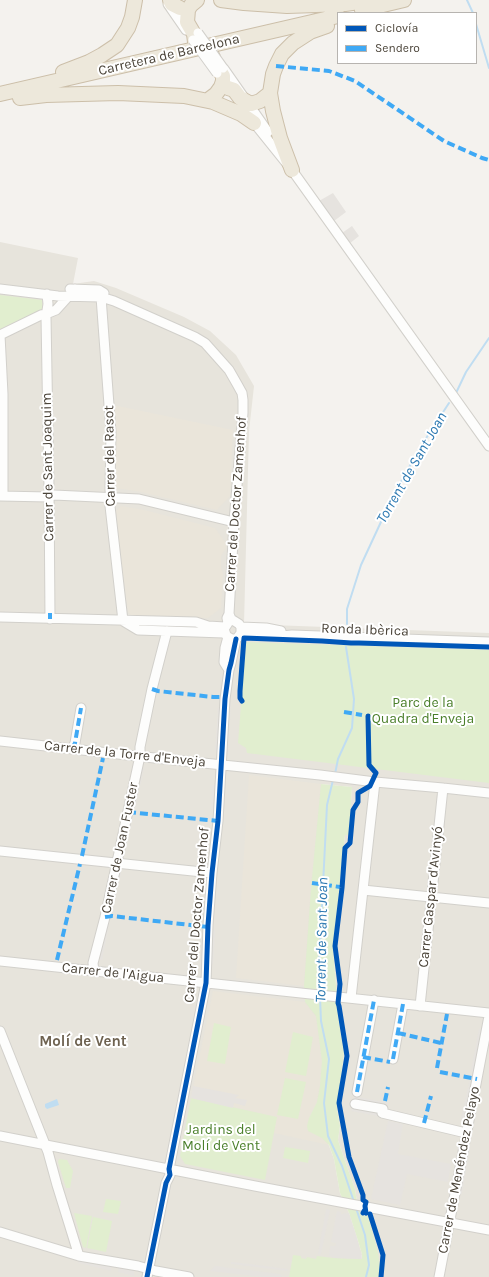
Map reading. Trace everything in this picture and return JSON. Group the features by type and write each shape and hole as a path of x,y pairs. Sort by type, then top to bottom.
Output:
{"highway":[{"path":"178,7 188,10 197,0"},
{"path":"221,0 287,6 345,4 373,0"},
{"path":"354,12 404,0"},
{"path":"376,12 417,0"},
{"path":"0,91 66,71 89,62 110,50 117,45 128,28 132,17 134,1"},
{"path":"178,7 195,38"},
{"name":"Carretera de Barcelona","path":"0,94 337,16"},
{"path":"292,170 280,138 270,93 276,66 282,54 298,39 310,32 337,22"},
{"path":"211,52 214,62 223,77 240,98 251,104 260,102 270,93"},
{"path":"208,100 216,94 221,87 223,77"},
{"path":"0,100 46,94 118,93 184,96 208,100 226,106 254,123"}],"street":[{"path":"165,0 195,38 254,123 292,170 489,446"},
{"path":"195,38 211,52"},
{"path":"223,77 247,102 280,150 281,156"},
{"path":"0,289 47,294 72,292 100,293"},
{"path":"72,292 56,310 41,315 0,335 4,394 2,496 49,497 54,495 139,499 234,522"},
{"name":"Carrer del Doctor Zamenhof","path":"100,293 114,301 195,337 205,343 229,370 242,393 243,413 234,522 232,628 225,648 224,662 229,670 225,699 220,765 218,821 212,874 206,983 168,1169 170,1175 166,1183 148,1273"},
{"name":"Carrer del Rasot","path":"100,293 111,432 110,506 123,621"},
{"name":"Carrer de Sant Joaquim","path":"47,294 50,619"},
{"path":"0,617 196,622 208,626 232,628"},
{"path":"123,621 138,630 167,631 232,628"},
{"name":"Ronda Ibèrica","path":"232,628 282,636 292,635 489,642"},
{"name":"Carrer de Joan Fuster","path":"94,971 93,963 105,917 140,756 140,747 155,690 167,631"},
{"path":"72,749 75,743 81,708"},
{"name":"Carrer de la Torre d'Enveja","path":"0,741 489,793"},
{"path":"351,998 375,782"},
{"name":"Carrer Gaspar d'Avinyó","path":"420,1006 443,788"},
{"path":"0,851 212,874"},
{"path":"363,890 489,903"},
{"name":"Carrer de l'Aigua","path":"0,961 489,1013"},
{"path":"356,1092 374,1000"},
{"path":"393,1059 403,1004"},
{"name":"Carrer de Menéndez Pelayo","path":"439,1277 489,1016"},
{"path":"1,1036 45,1146 56,1185 80,1256"},
{"path":"355,1104 383,1109 382,1113 466,1133"},
{"path":"0,1136 45,1146 489,1230"},
{"path":"0,1232 80,1256 138,1266 148,1273 189,1277"}],"shaded area":[{"path":"333,193 346,212 334,221 319,201"},
{"path":"352,226 359,236 349,244 342,233"},
{"path":"0,242 78,258 73,284 94,281 116,288 184,317 210,331 236,355 254,386 249,431 244,624 489,633 489,1277 379,1277 380,1267 361,1215 355,1189 338,1140 340,1126 337,1110 344,1053 339,1022 333,949 345,835 349,835 352,787 321,784 328,1143 334,1159 340,1193 349,1213 362,1254 358,1277 0,1277"},
{"path":"113,405 233,430 230,496 217,510 141,492 116,488 116,438"},
{"path":"121,506 144,510 215,528 225,542 226,548 221,556 221,567 223,574 221,608 208,618 136,616 131,615 128,612 115,512"},
{"path":"229,702 231,702 228,755 226,754"},
{"path":"223,705 219,748 215,752 218,708"},
{"path":"140,768 144,768 135,809 130,808"},
{"path":"249,775 321,784 311,888 304,986 236,978"},
{"path":"212,785 215,785 213,810 211,809"},
{"path":"117,873 121,873 111,913 107,913"},
{"path":"106,919 110,920 102,960 97,960"},
{"path":"202,928 206,929 203,971 200,971"},
{"path":"215,930 213,964 210,966 211,933"},
{"path":"213,991 305,1002 316,1016 322,1061 320,1086 317,1102 309,1118 307,1126 308,1131 322,1138 329,1145 274,1133 276,1117 191,1098"},
{"path":"479,1029 482,1029 474,1072 471,1071"},
{"path":"182,1075 184,1075 169,1153 167,1152"},
{"path":"470,1079 471,1080 463,1120 461,1119"},
{"path":"193,1086 239,1095 235,1098 247,1100 245,1106 234,1103 233,1108 191,1098"},
{"path":"354,1096 387,1103 386,1107 353,1100"},
{"path":"352,1107 378,1112 378,1116 351,1111"},
{"path":"388,1121 403,1124 398,1154 451,1164 448,1182 407,1174 400,1205 371,1199"},
{"path":"468,1145 470,1145 462,1194 459,1194"},
{"path":"169,1187 171,1187 157,1254 155,1253"},
{"path":"326,1209 330,1210 321,1254 318,1254"},
{"path":"337,1211 341,1212 341,1214 349,1213 362,1259 333,1258 329,1256 330,1246 335,1246 336,1243 331,1242"},
{"path":"79,1260 112,1265 111,1271 78,1263"},
{"path":"231,1262 288,1269 288,1271 231,1264"},
{"path":"119,1266 134,1270 134,1276 118,1272"},
{"path":"215,1266 280,1274 282,1276 263,1277 210,1271"}],"green space":[{"path":"0,295 42,300 43,309 0,329"},
{"name":"Parc de la Quadra d'Enveja","path":"246,642 489,650 489,783 247,753 246,748 238,743"},
{"path":"321,784 352,787 349,835 345,835 333,949 339,1022 344,1053 337,1110 340,1126 338,1140 355,1189 361,1215 368,1216 378,1252 380,1267 379,1277 289,1277 293,1255 301,1256 301,1258 306,1259 307,1257 316,1259 317,1256 362,1259 362,1254 349,1213 340,1193 334,1159 329,1145 322,1138 308,1131 307,1126 309,1118 317,1102 322,1061 316,1016 305,1002 304,986 311,888"},
{"path":"214,1023 231,1027 225,1064 207,1061"},
{"path":"293,1032 313,1037 306,1076 285,1072"},
{"path":"285,1078 306,1082 298,1119 277,1115"},
{"name":"Jardins del Molí de Vent","path":"191,1098 277,1117 265,1180 185,1164 180,1156"},
{"path":"285,1147 310,1151 308,1163 283,1158"},
{"path":"59,1159 67,1160 73,1171 70,1188 66,1188 58,1162"},
{"path":"106,1199 121,1201 118,1214 103,1212"},
{"path":"74,1213 92,1216 86,1248 83,1247"},
{"path":"93,1217 112,1221 106,1252 87,1248"}],"water":[{"path":"57,1099 59,1105 47,1109 45,1107 45,1104"}],"waterway":[{"name":"Torrent de Sant Joan","path":"467,0 473,12"},
{"name":"Torrent de Sant Joan","path":"477,27 489,68"},
{"name":"Torrent de Sant Joan","path":"456,393 466,372 489,338"},
{"name":"Torrent de Sant Joan","path":"347,624 347,609 361,565 393,496 421,446 449,403"},
{"name":"Torrent de Sant Joan","path":"335,774 338,759 352,728 354,699 346,647"},
{"name":"Torrent de Sant Joan","path":"320,993 319,965 327,805 333,780"},
{"name":"Torrent de Sant Joan","path":"320,997 321,1021 329,1059 324,1103 328,1136 342,1166 354,1202"},
{"name":"Torrent de Sant Joan","path":"356,1208 365,1235 369,1265 366,1277"}],"marked path":[{"path":"276,66 329,71 355,81 444,141 489,160"},
{"path":"50,613 50,619"},
{"path":"152,689 158,691 225,697"},
{"path":"72,749 75,743 81,708"},
{"path":"344,712 362,715"},
{"path":"82,856 103,758"},
{"path":"128,812 218,821"},
{"path":"57,960 80,864"},
{"path":"312,883 340,887"},
{"path":"105,917 112,916 208,927"},
{"path":"357,1092 374,1000"},
{"path":"393,1059 403,1004"},
{"path":"437,1068 447,1014"},
{"path":"398,1033 441,1043"},
{"path":"363,1057 390,1062"},
{"path":"440,1072 477,1079"},
{"path":"385,1101 388,1087"},
{"path":"424,1123 431,1096"}],"cycle path":[{"path":"242,701 240,698 240,691 244,638 489,647"},
{"path":"147,1277 166,1183 170,1175 169,1169 206,983 208,925 218,821 225,699 229,670 236,639"},
{"path":"363,1213 364,1211 366,1213 366,1202 363,1200 363,1195 349,1157 339,1103 347,1056 338,1003 340,984 335,946 345,848 350,843 353,810 358,802 358,793 370,786 376,773 369,765 368,716"},
{"path":"370,1214 383,1255 381,1277"}],"district":[{"name":"Molí de Vent","path":"83,1042"}]}
